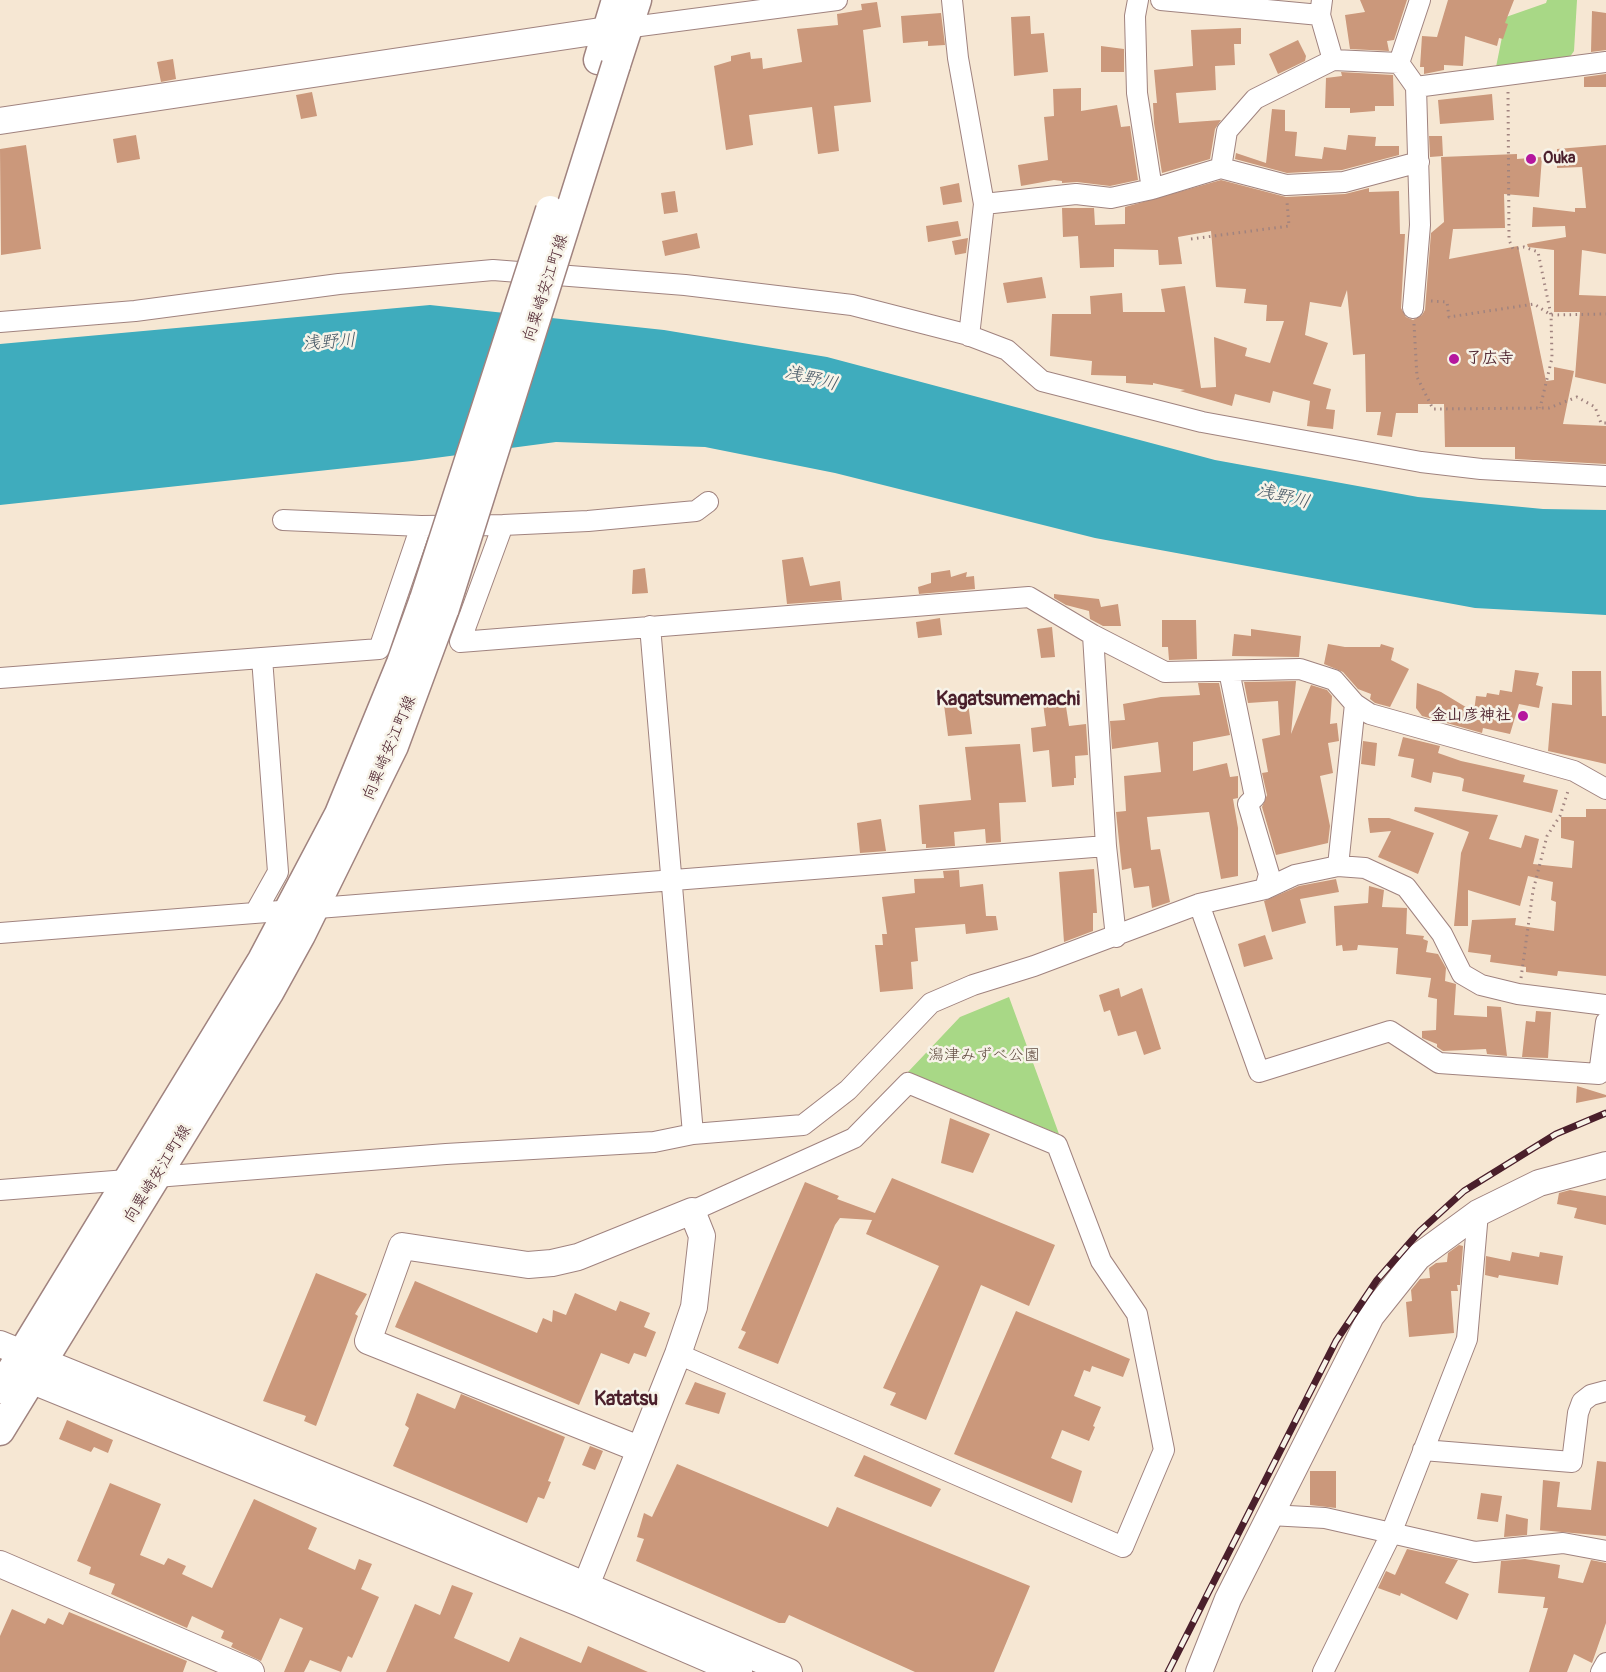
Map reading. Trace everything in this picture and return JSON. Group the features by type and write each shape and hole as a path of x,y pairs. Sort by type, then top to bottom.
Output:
{"main road":[{"name":"向粟崎安江町線","path":"616,0 618,29"},
{"name":"向粟崎安江町線","path":"15,1367 156,1177 269,993 299,911 401,663 435,603 618,29 638,0"},
{"name":"向粟崎安江町線","path":"0,1431 15,1367 127,1180 234,1009 299,911"}],"street":[{"path":"0,121 618,29 837,0"},
{"path":"952,0 958,58 984,204 969,336"},
{"path":"1138,0 1136,16 1137,93 1152,189"},
{"path":"1161,0 1321,7 1333,60"},
{"path":"1399,63 1420,0"},
{"path":"1221,168 1227,131 1255,99 1333,60 1399,63"},
{"path":"1416,87 1606,62"},
{"path":"1399,63 1416,87 1420,225 1413,308"},
{"path":"984,204 1076,194 1111,198 1152,189 1221,168 1286,185 1344,182 1419,162"},
{"path":"0,322 135,311 339,284 493,270 685,285 852,305 969,336 1007,350 1042,381 1202,422 1421,462 1481,469 1606,476"},
{"path":"283,520 420,526 503,525 588,521 696,511 708,502"},
{"path":"503,525 460,642 1029,597 1093,635 1104,638 1165,672 1300,669 1334,680 1355,704 1370,714 1574,771 1606,789"},
{"path":"0,678 379,649 420,526"},
{"path":"650,626 693,1134"},
{"path":"1093,635 1106,846 1116,937"},
{"path":"255,913 278,872 262,658"},
{"path":"1229,671 1255,797 1248,804 1269,874 1265,889"},
{"path":"1338,866 1355,704"},
{"path":"0,933 673,882 1106,846"},
{"path":"156,1177 446,1154 654,1142 693,1134 803,1125 849,1090 931,1003 973,985 1116,937 1199,904 1265,889 1295,875 1338,866 1365,868 1406,887 1442,934 1462,974 1481,985 1518,994 1606,1005"},
{"path":"1199,904 1259,1072 1390,1031 1439,1063 1599,1074 1606,1022"},
{"path":"639,1449 368,1341 402,1246 528,1265 552,1263 578,1257 692,1211 854,1138 908,1083 1056,1144 1101,1261 1137,1314 1164,1450 1123,1547 678,1354"},
{"path":"1199,1672 1228,1599 1371,1316 1418,1257 1478,1213 1539,1183 1606,1165"},
{"path":"0,1190 127,1180"},
{"path":"583,1594 678,1354 694,1307 702,1236 692,1211"},
{"path":"1323,1672 1391,1532 1467,1339 1478,1213"},
{"path":"15,1367 583,1594 789,1672"},
{"path":"1423,1450 1572,1462 1578,1413 1582,1401 1591,1395 1606,1391"},
{"path":"1270,1515 1325,1518 1474,1552 1563,1543 1606,1551"},
{"path":"0,1564 251,1672"},
{"path":"583,1594 739,1672"},
{"path":"1601,1672 1606,1663"}],"path":[{"path":"1508,75 1509,240 1513,249 1524,247 1538,252 1551,315 1552,358 1540,408"},
{"path":"1191,239 1289,226 1286,185"},
{"path":"1606,314 1551,315 1534,304 1449,317 1447,302 1424,301 1413,308 1417,377 1433,409 1549,408 1577,397 1595,407 1601,423 1606,423"},
{"path":"1518,994 1533,891 1547,836 1560,816 1574,771"}],"green space":[{"path":"1547,0 1577,0 1574,51 1567,61 1495,72 1506,17 1546,3"},
{"name":"潟津みずべ公園","path":"1009,997 1059,1134 907,1073 960,1017"}],"water":[{"name":"浅野川","path":"430,305 664,330 827,357 1215,460 1418,497 1543,509 1606,510 1606,615 1475,608 1095,538 835,473 705,447 556,442 412,461 0,505 0,344"}],"building":[{"path":"1360,0 1407,0 1394,40 1387,41 1389,51 1350,49 1345,15 1365,12"},
{"path":"1448,0 1514,0 1505,23 1508,24 1503,39 1499,38 1497,46 1465,36 1463,66 1444,65 1444,70 1424,74 1424,67 1420,67 1422,36 1437,37"},
{"path":"877,2 881,27 863,30 871,102 834,106 839,151 818,154 812,107 749,115 753,145 726,150 714,66 731,61 731,56 750,52 751,59 762,58 763,69 802,62 797,29 838,25 837,14 862,10 861,4"},
{"path":"1592,11 1606,13 1606,50 1591,52"},
{"path":"941,13 945,45 928,46 928,41 903,43 901,16"},
{"path":"1030,16 1031,34 1044,33 1048,72 1014,76 1011,17"},
{"path":"1241,28 1241,44 1234,44 1235,65 1215,66 1216,90 1176,93 1179,123 1221,120 1215,129 1210,159 1162,173 1154,123 1153,103 1157,103 1154,70 1193,66 1191,30"},
{"path":"1298,40 1306,56 1305,61 1278,74 1269,54"},
{"path":"1101,46 1124,49 1124,72 1101,72"},
{"path":"173,59 176,79 161,82 157,62"},
{"path":"1341,72 1393,75 1394,106 1375,106 1375,111 1350,113 1350,108 1325,108 1326,78 1342,76"},
{"path":"1606,74 1606,87 1584,87 1584,77"},
{"path":"1081,88 1081,111 1117,105 1121,127 1130,126 1138,180 1110,186 1077,182 1062,183 1062,181 1054,180 1021,186 1018,165 1048,160 1044,117 1054,116 1053,89"},
{"path":"312,92 317,116 301,119 296,95"},
{"path":"1492,94 1494,120 1440,124 1438,100"},
{"path":"1272,109 1285,110 1285,131 1297,132 1295,156 1322,159 1324,147 1346,150 1348,135 1376,137 1375,146 1399,146 1399,155 1342,170 1287,173 1235,159 1236,153 1266,163"},
{"path":"136,135 140,159 117,163 113,139"},
{"path":"1429,136 1442,136 1443,156 1430,157"},
{"path":"26,145 41,249 1,255 0,149"},
{"path":"1606,145 1606,254 1582,250 1579,295 1606,296 1606,384 1575,377 1580,312 1554,312 1554,250 1528,247 1527,244 1566,237 1565,226 1532,227 1533,207 1575,212 1575,208 1586,208 1582,167 1557,168 1557,149"},
{"path":"1517,154 1517,159 1542,157 1539,197 1504,194 1505,228 1453,229 1449,259 1518,246 1546,381 1554,380 1554,367 1574,371 1563,424 1606,426 1606,464 1515,459 1515,447 1445,447 1444,404 1418,404 1418,413 1396,413 1392,437 1377,435 1381,412 1366,412 1365,354 1353,355 1347,290 1341,307 1310,302 1305,335 1328,343 1313,384 1331,389 1326,409 1335,410 1333,429 1307,426 1310,401 1273,391 1270,403 1235,394 1232,406 1180,391 1185,390 1153,383 1153,385 1126,383 1126,376 1091,375 1092,361 1050,356 1052,314 1091,314 1090,296 1122,293 1123,312 1165,312 1161,289 1185,286 1201,388 1216,387 1214,337 1247,348 1245,356 1270,363 1284,321 1266,321 1267,305 1244,303 1246,289 1216,287 1211,231 1178,237 1182,264 1159,265 1158,250 1114,249 1114,267 1080,268 1078,236 1063,237 1062,208 1094,208 1095,225 1125,224 1125,207 1221,180 1286,197 1345,194 1369,188 1369,192 1399,191 1400,234 1405,234 1401,308 1406,317 1413,320 1422,315 1425,310 1431,233 1444,222 1441,157"},
{"path":"959,183 962,202 943,205 940,187"},
{"path":"675,191 678,212 664,214 661,193"},
{"path":"958,221 961,236 928,242 926,226"},
{"path":"697,233 700,248 665,256 662,241"},
{"path":"968,238 966,253 955,255 952,241"},
{"path":"1042,277 1046,298 1007,303 1003,283"},
{"path":"803,557 810,586 840,581 842,600 787,604 782,560"},
{"path":"645,568 648,593 632,594 633,570"},
{"path":"950,570 951,577 967,572 966,577 974,576 975,589 919,594 918,587 931,583 931,573"},
{"path":"1054,594 1099,599 1101,607 1118,604 1121,626 1103,626 1090,619 1089,611 1066,605 1054,598"},
{"path":"940,618 942,635 918,638 916,622"},
{"path":"1162,620 1196,620 1197,659 1169,660 1168,647 1162,647"},
{"path":"1052,627 1055,657 1041,658 1037,629"},
{"path":"1251,629 1301,636 1299,657 1232,656 1234,634 1251,636"},
{"path":"1328,644 1345,647 1380,647 1381,644 1394,648 1391,660 1409,669 1390,707 1375,703 1370,699 1371,694 1358,689 1343,672 1324,664"},
{"path":"1515,670 1539,673 1536,685 1543,687 1539,708 1519,704 1510,734 1483,728 1482,733 1422,716 1416,708 1417,683 1441,692 1474,712 1476,696 1486,697 1487,693 1499,695 1500,690 1512,692"},
{"path":"1572,671 1601,671 1602,716 1606,716 1606,764 1548,751 1552,703 1572,705"},
{"path":"1296,681 1291,734 1311,685 1327,690 1332,696 1330,724 1337,723 1339,741 1328,743 1333,773 1320,776 1330,826 1328,843 1276,855 1262,807 1267,795 1262,773 1268,772 1262,739 1280,735 1278,701 1248,703 1244,682"},
{"path":"1198,683 1219,683 1230,735 1193,742 1193,771 1227,763 1230,777 1238,776 1238,798 1233,799 1238,828 1238,876 1221,879 1209,812 1147,817 1151,850 1160,849 1170,902 1152,908 1149,886 1134,888 1131,868 1122,870 1116,812 1126,811 1124,776 1161,772 1158,742 1112,749 1110,721 1125,720 1123,704 1161,697 1200,695"},
{"path":"967,694 972,734 948,736 943,697"},
{"path":"1065,700 1069,726 1086,724 1088,755 1075,756 1074,785 1052,787 1049,750 1033,752 1031,728 1046,726 1043,703"},
{"path":"1403,737 1440,746 1438,753 1461,761 1525,775 1523,782 1558,790 1552,813 1462,791 1464,779 1460,777 1433,772 1431,783 1411,777 1414,759 1398,756"},
{"path":"1363,741 1377,743 1375,766 1361,764"},
{"path":"1020,744 1026,802 999,803 1001,842 986,843 985,829 954,832 955,846 926,848 926,844 922,844 919,805 971,800 965,747"},
{"path":"1415,807 1498,815 1489,839 1521,848 1525,835 1539,839 1533,864 1572,868 1574,841 1561,838 1561,817 1586,817 1586,809 1606,809 1606,976 1558,971 1557,976 1526,972 1526,967 1490,962 1491,955 1468,952 1472,920 1516,918 1515,925 1554,931 1556,902 1551,900 1553,882 1528,876 1520,906 1468,890 1468,926 1454,926 1461,853 1469,832 1414,811"},
{"path":"1368,818 1389,818 1434,833 1418,874 1378,857 1391,831 1370,833"},
{"path":"881,819 886,851 860,853 857,823"},
{"path":"1094,869 1097,913 1093,913 1093,931 1064,942 1059,872"},
{"path":"959,870 960,887 983,884 986,916 996,916 998,930 966,934 965,924 915,928 918,961 911,962 913,989 880,992 875,945 883,945 882,934 887,934 882,897 915,893 914,879 944,878 943,871"},
{"path":"1336,879 1339,892 1300,899 1306,923 1272,932 1264,901 1299,886"},
{"path":"1369,886 1384,890 1382,907 1407,908 1406,934 1424,936 1423,939 1428,941 1426,952 1438,954 1446,968 1445,981 1456,984 1454,1015 1487,1017 1487,1006 1501,1007 1507,1056 1487,1054 1486,1049 1443,1051 1437,1047 1437,1044 1422,1038 1422,1031 1436,1030 1437,999 1428,997 1431,978 1396,974 1398,948 1358,945 1357,950 1343,951 1342,945 1336,946 1334,906 1368,903"},
{"path":"1265,935 1273,959 1244,967 1238,944"},
{"path":"1119,988 1121,997 1142,988 1161,1049 1144,1055 1136,1031 1118,1036 1110,1010 1104,1012 1099,995"},
{"path":"1536,1011 1551,1012 1548,1058 1522,1057 1526,1021 1535,1022"},
{"path":"1577,1086 1606,1095 1606,1097 1576,1103"},
{"path":"950,1118 990,1134 973,1173 941,1163"},
{"path":"892,1178 1055,1245 1029,1306 981,1285 926,1420 890,1405 896,1393 883,1388 939,1266 866,1234 872,1220 840,1218 835,1225 778,1364 738,1348 746,1332 741,1330 805,1182 839,1196 837,1199 875,1213"},
{"path":"1570,1190 1606,1196 1606,1225 1574,1218 1577,1208 1557,1204 1559,1193"},
{"path":"1459,1245 1463,1246 1460,1285 1457,1285 1458,1291 1451,1291 1454,1333 1409,1337 1406,1302 1412,1301 1411,1290 1420,1279 1430,1278 1429,1268 1436,1263 1447,1262 1448,1253"},
{"path":"1512,1252 1539,1257 1540,1252 1563,1256 1558,1285 1499,1275 1498,1278 1485,1275 1486,1256 1510,1261"},
{"path":"316,1273 367,1294 355,1314 358,1316 316,1426 304,1421 306,1416 263,1401"},
{"path":"415,1281 537,1333 543,1318 552,1322 553,1310 566,1315 575,1293 616,1311 620,1301 650,1313 644,1327 656,1332 646,1357 634,1353 629,1364 601,1353 579,1405 395,1327"},
{"path":"1016,1311 1130,1359 1123,1377 1092,1366 1090,1372 1084,1370 1074,1396 1101,1407 1093,1426 1095,1427 1089,1441 1062,1430 1051,1458 1082,1471 1072,1503 954,1454"},
{"path":"695,1382 726,1393 719,1414 685,1404"},
{"path":"417,1393 455,1409 461,1394 565,1437 548,1481 551,1482 544,1499 538,1497 527,1523 393,1466 409,1428 405,1425"},
{"path":"67,1420 113,1440 108,1453 94,1447 91,1452 59,1439"},
{"path":"590,1446 603,1451 595,1470 582,1465"},
{"path":"864,1455 941,1489 931,1507 854,1476"},
{"path":"1597,1461 1606,1462 1606,1536 1540,1530 1543,1480 1560,1482 1557,1507 1591,1510"},
{"path":"677,1464 828,1527 837,1507 1030,1586 994,1672 915,1672 789,1615 785,1623 779,1623 636,1561 644,1539 637,1537 644,1513 652,1517"},
{"path":"1310,1471 1336,1471 1336,1508 1310,1505"},
{"path":"110,1483 161,1504 140,1555 164,1565 168,1558 186,1566 182,1574 212,1588 254,1499 317,1528 308,1549 355,1570 359,1559 372,1564 361,1589 379,1597 352,1658 348,1656 341,1672 310,1660 304,1672 284,1672 303,1628 280,1618 261,1661 231,1647 233,1643 221,1638 224,1631 192,1616 187,1628 111,1594 115,1584 89,1574 91,1567 77,1561"},
{"path":"1481,1493 1502,1496 1498,1522 1477,1519"},
{"path":"1506,1514 1528,1519 1527,1535 1504,1537"},
{"path":"1407,1549 1458,1560 1445,1583 1469,1594 1457,1620 1401,1593 1400,1596 1378,1588 1386,1571 1395,1575"},
{"path":"1525,1559 1560,1565 1558,1578 1583,1583 1591,1560 1606,1563 1606,1623 1592,1663 1574,1654 1567,1672 1529,1672 1548,1608 1543,1608 1545,1597 1498,1593 1501,1561"},
{"path":"452,1585 473,1593 454,1638 509,1662 520,1637 581,1663 588,1646 648,1672 386,1672 415,1604 440,1615"},
{"path":"12,1609 45,1624 48,1618 63,1625 69,1612 187,1661 183,1672 0,1672 0,1636"}],"railway":[{"path":"1168,1672 1336,1341 1377,1280 1420,1231 1464,1191 1556,1134 1606,1113"}],"place":[{"name":"Ouka","path":"1531,159"},
{"name":"了広寺","path":"1454,359"},
{"name":"金山彦神社","path":"1523,716"}],"district":[{"name":"Kagatsumemachi","path":"1008,700"},
{"name":"Katatsu","path":"626,1400"}]}
